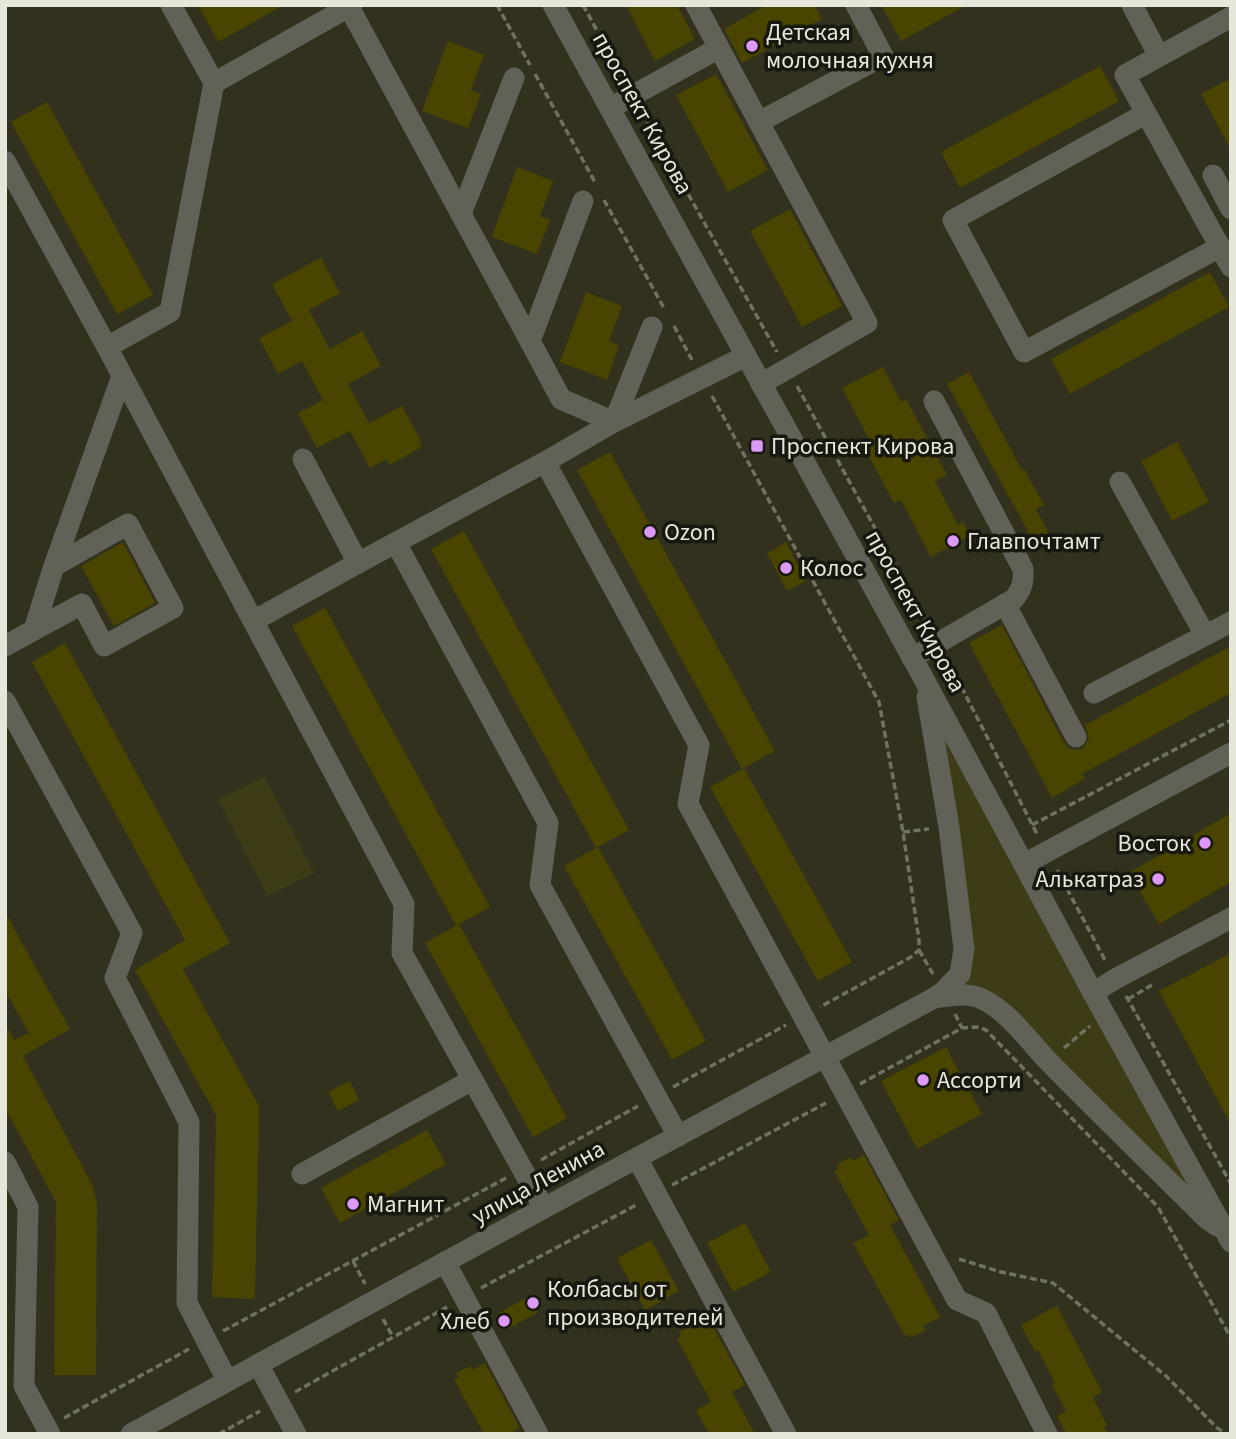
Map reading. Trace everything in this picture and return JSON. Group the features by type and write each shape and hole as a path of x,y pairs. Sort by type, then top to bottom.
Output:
{"street":[{"path":"107,347 170,312 214,83 172,5"},
{"name":"проспект Кирова","path":"553,5 925,681 1093,993 1229,1234"},
{"path":"696,5 867,323 761,384"},
{"path":"759,122 883,56 856,5"},
{"path":"1132,5 1159,55"},
{"path":"214,83 351,6 561,399 614,422"},
{"path":"1231,17 1125,75 1231,267"},
{"path":"610,107 719,48"},
{"path":"461,214 514,78"},
{"path":"1145,114 953,220 1024,352 1220,247"},
{"path":"5,161 404,904 402,953 544,1208"},
{"path":"1213,175 1231,209"},
{"path":"530,341 594,195"},
{"path":"614,422 652,327"},
{"path":"253,621 614,422 746,356"},
{"path":"34,630 122,376"},
{"path":"912,658 1014,599 1021,591 1024,579 1023,569 934,401"},
{"path":"303,459 358,564"},
{"path":"545,462 699,745 688,804 957,1300 986,1313 1047,1434"},
{"path":"1120,482 1205,635"},
{"path":"5,646 82,604 104,646 173,608 128,524 54,566"},
{"path":"396,543 548,823 540,885 678,1136"},
{"path":"1005,604 1076,737"},
{"path":"1094,693 1231,622"},
{"path":"925,681 949,827 964,949 960,974 934,998"},
{"path":"5,701 132,933 115,978 189,1122 187,1303 227,1380"},
{"path":"1024,864 1231,753"},
{"path":"1093,993 1231,918"},
{"path":"934,998 980,997 1005,1015 1207,1219 1229,1234"},
{"name":"улица Ленина","path":"131,1434 934,998"},
{"path":"302,1174 472,1080"},
{"path":"637,1158 786,1434"},
{"path":"5,1162 28,1207 24,1386 48,1431"},
{"path":"445,1262 538,1434"},
{"path":"258,1364 296,1434"}],"path":[{"path":"48,1431 207,1339 522,1170 911,957 919,950 903,832 879,702 702,378 594,195 497,5"},
{"path":"583,5 938,642 1115,979 1231,1184"},
{"path":"1032,825 1231,720"},
{"path":"903,832 933,829"},
{"path":"1032,1078 1105,1013"},
{"path":"219,1434 962,1028 977,1027 986,1030 1158,1207 1231,1338"},
{"path":"931,1251 1001,1272 1053,1283 1166,1376 1226,1434"},
{"path":"353,1261 366,1286"}],"shaded area":[{"path":"925,681 1225,1232 1005,1015 955,996 960,974"},
{"path":"265,776 314,873 267,896 218,799"}],"building":[{"path":"198,5 284,5 218,42"},
{"path":"626,5 677,5 695,39 655,61"},
{"name":"Детская молочная кухня","path":"766,5 814,5 822,19 742,63 724,29"},
{"path":"881,5 967,5 901,41"},
{"path":"448,41 484,55 471,90 481,94 468,128 422,111"},
{"path":"1100,66 1119,101 960,188 941,152"},
{"path":"716,74 768,170 728,192 676,95"},
{"path":"1231,78 1231,150 1201,94"},
{"path":"47,102 153,295 117,314 11,122"},
{"path":"517,167 553,181 540,216 550,220 537,254 492,237"},
{"path":"790,209 842,306 802,327 750,231"},
{"path":"321,258 340,293 309,310 330,349 362,331 381,366 348,384 369,423 402,406 421,441 419,442 422,447 390,465 387,459 370,468 350,431 317,448 298,413 323,400 302,361 278,374 259,338 292,321 272,284"},
{"path":"1210,272 1229,307 1070,394 1051,359"},
{"path":"586,292 622,306 609,341 619,345 607,380 560,362"},
{"path":"883,367 901,402 906,399 947,475 935,481 958,525 963,522 970,536 931,557 901,500 894,503 865,449 872,445 842,388"},
{"path":"969,372 1044,505 1036,509 1052,540 1037,548 947,384"},
{"path":"1177,442 1209,502 1172,521 1141,461"},
{"path":"610,452 775,751 742,769 577,470"},
{"path":"464,531 629,830 596,848 431,549"},
{"path":"123,542 155,603 114,626 81,566"},
{"name":"Колос","path":"786,542 806,581 787,591 767,553"},
{"path":"325,608 490,907 456,926 292,626"},
{"path":"1002,625 1064,743 1075,750 1082,749 1087,743 1089,737 1085,725 1231,646 1231,693 1082,774 1085,779 1052,798 969,643"},
{"path":"65,643 230,943 183,969 259,1106 255,1299 212,1297 216,1115 135,970 185,940 32,662"},
{"path":"744,768 852,962 818,981 710,787"},
{"name":"Восток","path":"1231,813 1231,882 1159,924 1129,873"},
{"path":"598,847 706,1041 672,1060 564,866"},
{"path":"5,912 70,1029 23,1056 92,1184 97,1202 96,1375 54,1375 56,1202 5,1108 5,1023 14,1040 29,1033 5,991"},
{"path":"459,924 567,1118 533,1137 425,943"},
{"path":"1231,953 1231,1125 1159,991"},
{"path":"946,1047 982,1114 917,1149 881,1081"},
{"path":"350,1081 359,1100 338,1111 328,1092"},
{"path":"427,1130 446,1164 340,1223 321,1188"},
{"path":"864,1155 899,1220 890,1225 940,1317 923,1326 926,1330 911,1338 909,1334 905,1336 853,1243 869,1235 834,1171 839,1169 836,1165 850,1157 852,1161"},
{"path":"745,1223 771,1272 733,1292 707,1243"},
{"path":"651,1240 679,1291 645,1310 617,1258"},
{"path":"529,1296 538,1312 508,1329 499,1313"},
{"path":"1057,1306 1102,1392 1093,1397 1107,1425 1104,1427 1108,1434 1066,1434 1057,1416 1066,1411 1052,1385 1055,1383 1021,1325"},
{"path":"710,1321 745,1385 732,1392 755,1434 709,1434 696,1410 711,1402 677,1339 681,1336 679,1332 693,1325 695,1329"},
{"path":"485,1363 520,1428 508,1434 484,1434 454,1380 459,1377 456,1373 470,1366 472,1370"}],"place":[{"name":"Детская молочная кухня","path":"752,46"},
{"name":"Проспект Кирова","path":"757,446"},
{"name":"Ozon","path":"650,532"},
{"name":"Главпочтамт","path":"953,541"},
{"name":"Колос","path":"786,568"},
{"name":"Восток","path":"1205,843"},
{"name":"Алькатраз","path":"1158,879"},
{"name":"Ассорти","path":"923,1080"},
{"name":"Магнит","path":"353,1204"},
{"name":"Колбасы от производителей","path":"533,1303"},
{"name":"Хлеб","path":"504,1321"}]}
